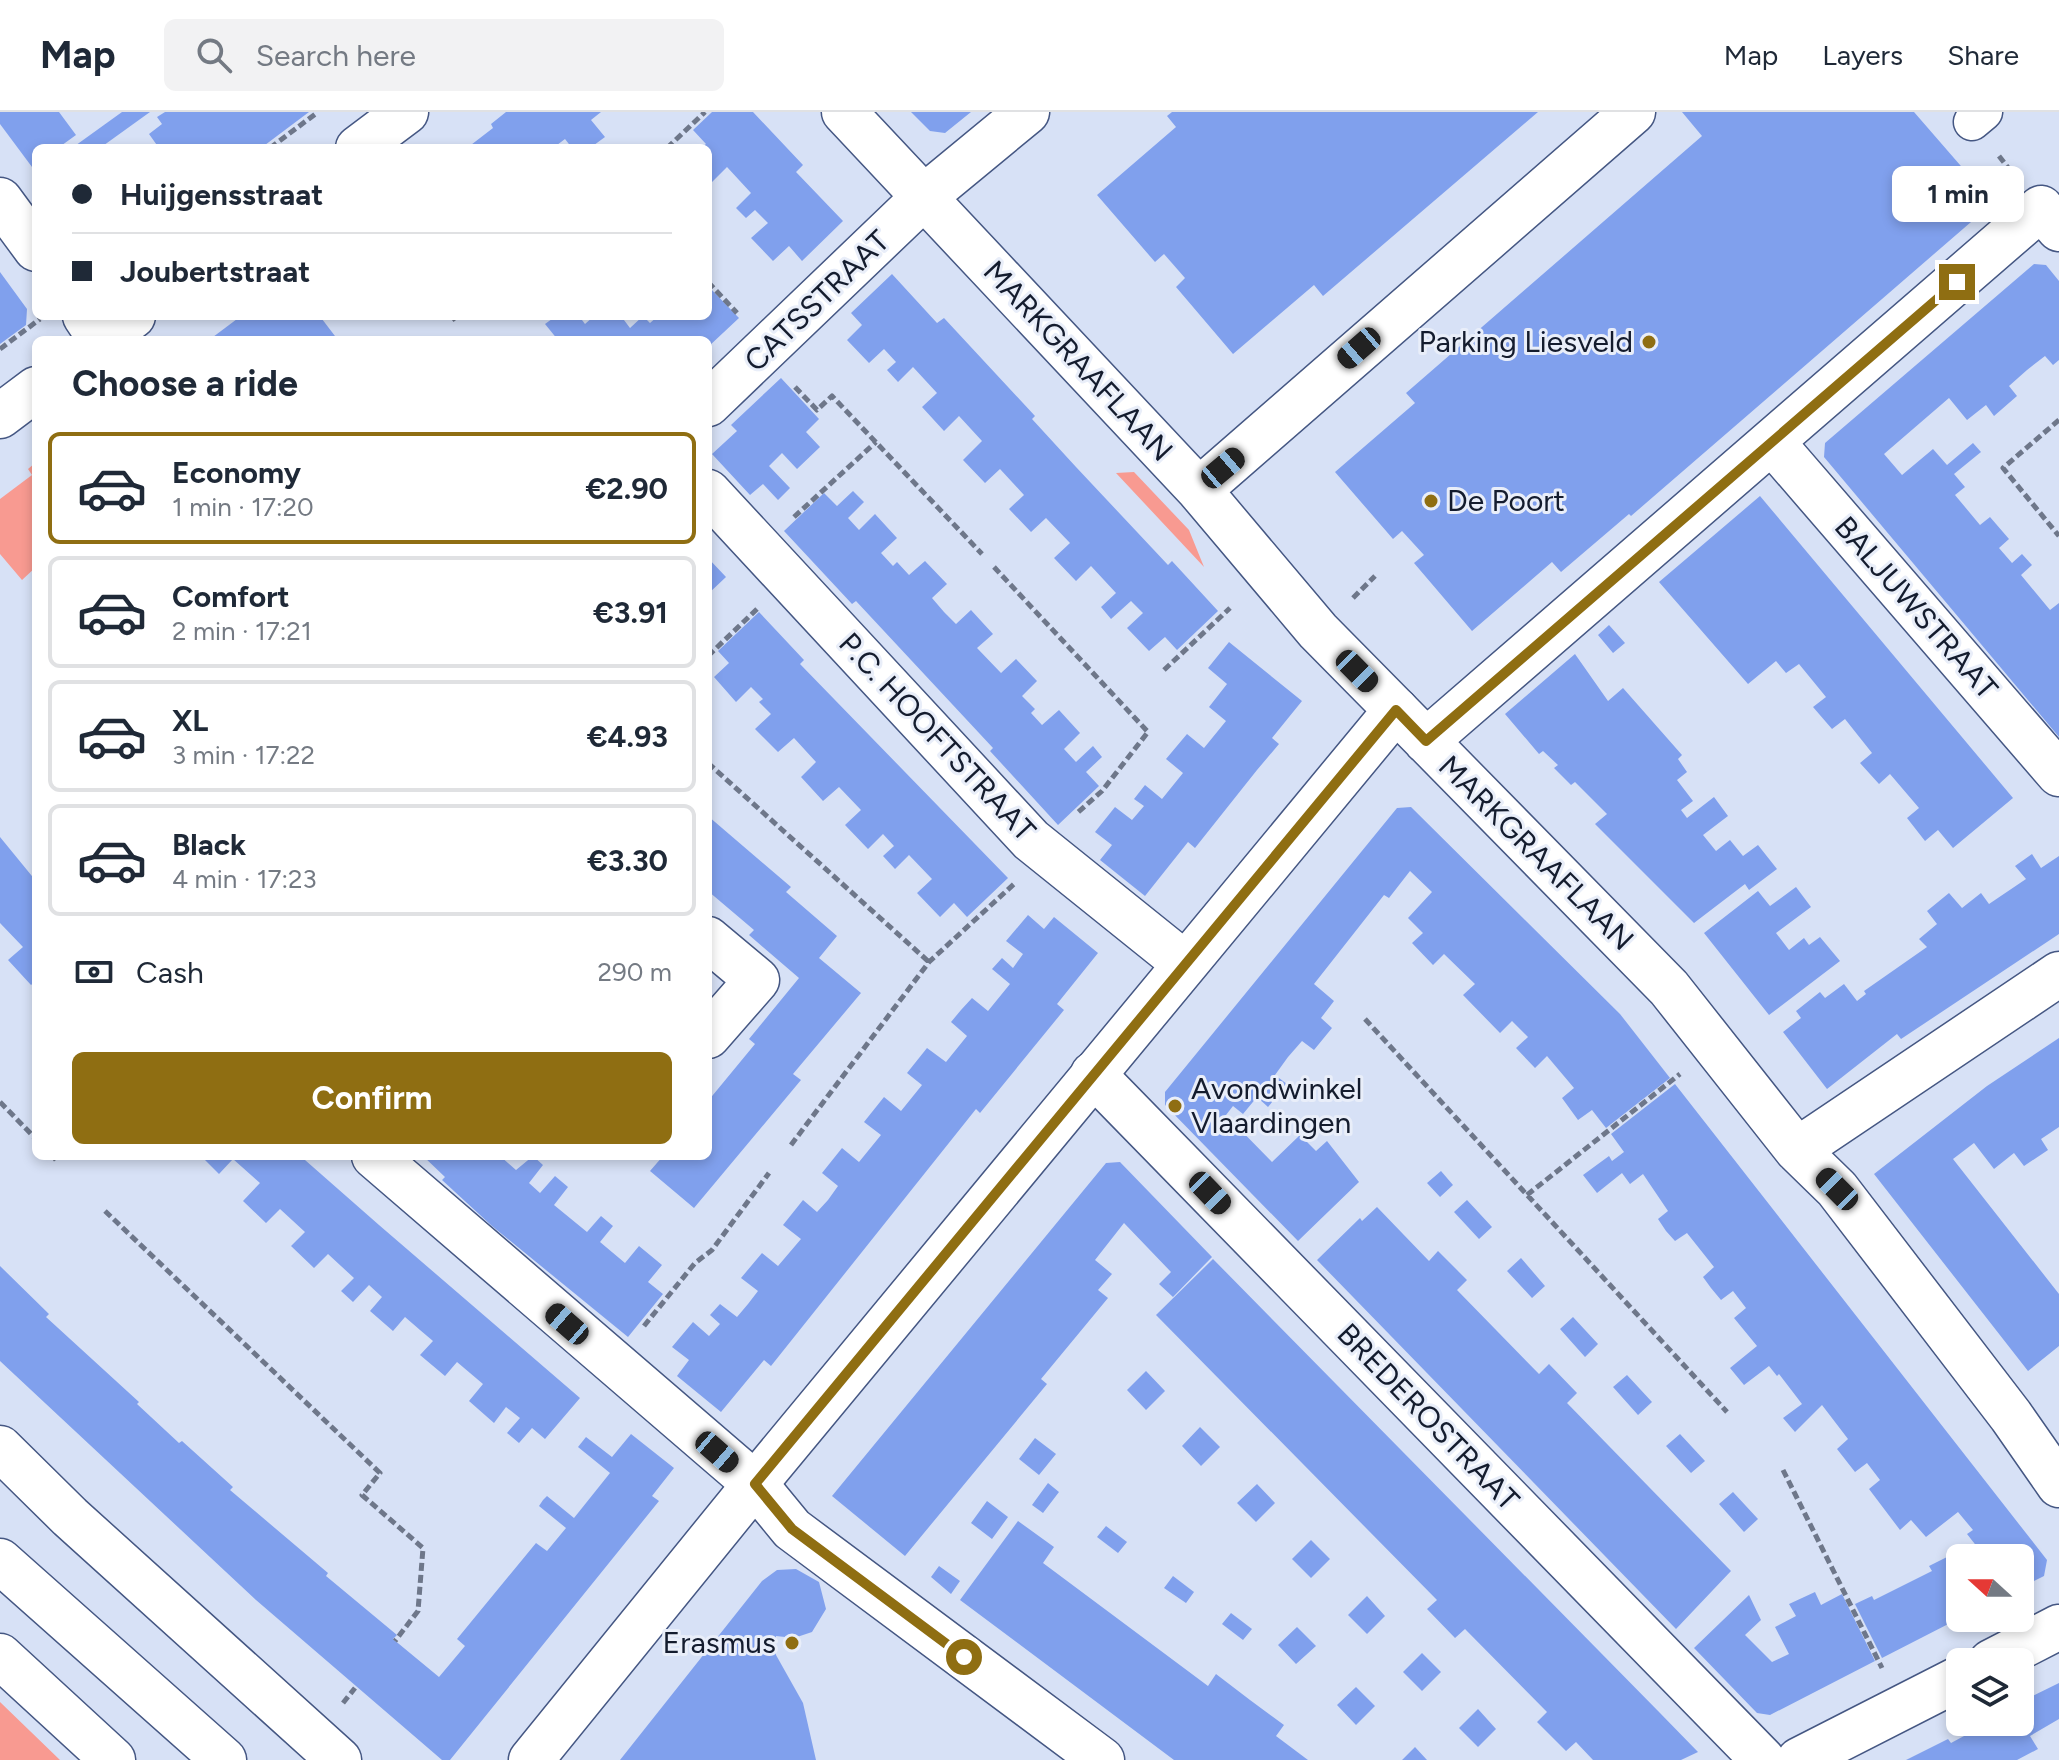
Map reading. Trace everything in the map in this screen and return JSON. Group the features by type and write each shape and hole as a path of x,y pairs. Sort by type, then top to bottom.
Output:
{"street":[{"name":"MARKGRAAFLAAN","path":"844,112 1199,490 1318,631 1669,988 1797,1150 1837,1189 2011,1416 2059,1485"},
{"name":"CATSSTRAAT","path":"712,400 924,197 1027,112"},
{"path":"1199,490 1399,312 1633,112"},
{"path":"0,200 32,244"},
{"path":"1426,741 1772,442 2050,219"},
{"path":"106,336 128,320"},
{"path":"0,416 32,392"},
{"name":"BALJUWSTRAAT","path":"1772,442 2059,774"},
{"name":"P.C. HOOFTSTRAAT","path":"712,496 1043,850 1184,963"},
{"path":"531,1760 1184,963 1396,710"},
{"path":"712,942 757,980 712,1031"},
{"path":"1797,1150 2059,974"},
{"name":"BREDEROSTRAAT","path":"1093,1074 1763,1760"},
{"path":"379,1160 755,1484 792,1529 1102,1760"},
{"path":"0,1448 70,1517 339,1760"},
{"path":"0,1561 224,1760"},
{"path":"2018,1648 2059,1627"},
{"path":"0,1656 113,1760"},
{"path":"1799,1760 1946,1685"}],"path":[{"path":"275,144 318,112"},
{"path":"671,144 705,112"},
{"path":"1978,117 2050,219"},
{"path":"0,349 39,320"},
{"path":"763,353 817,410 832,396 982,554"},
{"path":"2059,420 2003,468 2059,536"},
{"path":"760,547 876,442"},
{"path":"791,1145 929,962 1102,791 1148,732 994,567"},
{"path":"1350,601 1375,576"},
{"path":"712,652 761,605 767,611 796,585"},
{"path":"1164,670 1230,608"},
{"path":"712,767 929,962"},
{"path":"1365,1019 1727,1412"},
{"path":"1527,1195 1715,1046"},
{"path":"0,1102 32,1135"},
{"path":"614,1363 695,1263 712,1250 769,1173"},
{"path":"105,1211 380,1473 362,1495 423,1548 418,1611 395,1641"},
{"path":"1783,1470 1879,1660 1900,1709"}],"shaded area":[{"path":"1134,472 1189,530 1204,567 1116,473"},
{"path":"32,475 32,571 22,580 0,554 0,499"},
{"path":"0,1702 60,1760 0,1760"}],"building":[{"path":"0,112 59,112 76,135 64,144 32,144 32,167 0,124"},
{"path":"122,112 150,112 106,144 78,144"},
{"path":"165,112 309,112 266,144 156,144 149,134 162,124 157,117"},
{"path":"506,112 601,112 591,120 605,137 595,144 569,144 565,139 558,144 472,144 493,128 491,124"},
{"path":"712,112 753,112 803,165 796,172 843,221 802,261 789,246 773,261 751,238 768,223 755,210 746,218 736,208 751,193 727,167 712,182 712,144 706,144 693,130"},
{"path":"911,112 971,112 945,133 930,131"},
{"name":"Parking Liesveld","path":"1172,112 1538,112 1323,296 1314,285 1233,354 1176,287 1185,278 1164,254 1155,262 1097,195 1176,127 1167,116"},
{"name":"Parking Liesveld","path":"1682,112 1914,112 1993,203 1631,516 1629,514 1561,572 1552,562 1472,631 1414,563 1424,555 1402,531 1393,539 1335,472 1415,403 1406,393 1702,136"},
{"path":"2034,264 2046,265 2059,281 2059,360 2053,365 2045,356 2027,370 2009,386 2017,396 1994,416 1986,405 1967,420 1949,398 1884,454 1902,475 1933,449 1947,465 1973,443 1981,452 1954,474 1965,487 1955,495 1980,525 1990,517 2009,539 1999,548 2012,563 2022,554 2032,565 2021,575 2050,610 2059,603 2059,737 1824,457 1825,443"},
{"path":"0,272 27,309 26,325 0,344"},
{"path":"892,274 937,323 944,318 1035,416 1032,419 1076,467 1168,565 1172,561 1218,611 1177,650 1165,637 1149,651 1127,628 1143,613 1131,601 1111,619 1101,607 1116,593 1091,566 1076,581 1054,558 1070,543 1046,518 1031,532 1009,509 1024,495 1000,469 985,483 963,460 982,441 959,416 944,431 922,407 937,393 913,367 898,382 887,370 896,362 884,349 869,363 847,340 862,325 851,313"},
{"path":"712,290 739,318 712,343 712,336 555,336 545,324 550,320 582,320 585,324 590,320 624,320 630,328 639,320 650,323 653,320 712,320"},
{"path":"236,320 323,320 335,336 214,336"},
{"path":"781,378 819,419 806,432 820,447 797,469 782,453 769,466 790,488 778,500 763,484 750,495 712,454 737,431 731,425"},
{"path":"853,491 864,502 848,518 859,530 875,514 897,538 881,553 893,566 897,562 909,575 925,561 947,584 932,598 944,612 956,624 971,610 993,634 977,648 1001,673 1016,659 1037,681 1022,696 1035,709 1031,713 1042,725 1059,710 1080,733 1064,749 1076,762 1093,746 1102,757 1086,772 1099,786 1058,825 990,751 993,748 856,601 852,604 784,531 824,493 837,506"},
{"path":"1760,496 2013,798 1953,848 1938,830 1925,841 1907,818 1919,808 1890,774 1879,784 1860,763 1872,753 1845,719 1832,729 1813,707 1826,697 1799,664 1786,673 1776,661 1748,684 1659,582"},
{"path":"712,562 726,577 712,590"},
{"path":"759,612 804,660 800,664 1008,878 967,917 954,903 940,917 917,893 932,879 909,855 895,869 883,856 894,846 883,834 868,849 845,825 861,810 839,787 823,801 801,777 816,762 794,738 778,752 755,729 771,714 759,702 763,699 751,687 736,702 714,677 729,663 718,651"},
{"path":"1609,625 1625,643 1613,653 1598,635"},
{"path":"1229,642 1302,701 1272,738 1279,744 1195,848 1188,842 1145,896 1100,860 1112,845 1095,832 1115,807 1132,820 1144,806 1134,799 1145,785 1162,799 1183,773 1166,759 1187,734 1204,748 1226,721 1209,707 1227,684 1208,668"},
{"path":"1575,654 1608,701 1623,688 1682,755 1678,759 1687,772 1677,780 1693,801 1681,810 1687,818 1714,797 1728,816 1703,835 1716,851 1730,840 1743,856 1758,845 1777,869 1749,890 1745,884 1694,923 1595,824 1607,814 1575,782 1571,785 1554,768 1558,765 1543,751 1539,754 1505,714"},
{"path":"1411,807 1620,1014 1670,1078 1606,1128 1592,1110 1578,1120 1562,1098 1574,1088 1547,1056 1535,1068 1516,1048 1528,1037 1512,1021 1500,1033 1463,995 1475,984 1444,954 1433,965 1412,943 1423,933 1408,918 1432,892 1410,871 1389,898 1384,895 1314,984 1334,1001 1321,1018 1332,1028 1314,1050 1302,1041 1288,1057 1275,1075 1287,1084 1268,1107 1257,1097 1243,1114 1233,1106 1226,1115 1272,1162 1300,1135 1316,1151 1327,1141 1359,1182 1298,1241 1165,1105 1165,1092 1397,808"},
{"path":"712,819 791,887 786,892 837,936 819,958 861,993 793,1074 801,1080 694,1208 650,1171 660,1160 712,1160 712,1096 755,1044 749,1039 799,978 749,935 754,930 712,894"},
{"path":"0,837 32,876 31,985 8,960 23,947 0,923"},
{"path":"2032,854 2041,868 2059,856 2059,934 1901,1039 1897,1034 1827,1089 1783,1032 1801,1018 1796,1011 1820,992 1825,998 1844,984 1857,1001 1866,994 1864,991 1927,947 1919,939 1937,924 1927,911 1949,893 1962,908 1981,893 1989,904 2026,879 2015,866"},
{"path":"1796,887 1811,907 1776,933 1789,950 1804,938 1809,945 1820,937 1840,961 1769,1015 1704,933 1758,891 1770,906"},
{"path":"1028,915 1044,929 1054,917 1098,953 1057,1004 1064,1010 980,1113 976,1109 771,1366 764,1360 721,1412 677,1376 689,1360 672,1347 693,1322 709,1336 720,1324 710,1315 720,1304 737,1317 748,1304 758,1291 741,1278 762,1253 778,1266 801,1239 783,1225 803,1200 817,1212 828,1200 838,1186 822,1173 842,1148 859,1162 881,1135 864,1122 884,1097 901,1111 922,1085 907,1073 927,1048 946,1062 967,1036 951,1022 972,998 988,1011 1010,984 992,969 1002,958 1013,968 1023,954 1006,941"},
{"path":"2059,1038 2059,1127 2041,1139 2048,1150 2024,1166 2014,1153 1994,1169 1974,1143 1953,1159 2059,1294 2059,1346 2028,1371 1874,1174 1987,1086"},
{"path":"1675,1084 2047,1560 2044,1576 2034,1581 2034,1544 1975,1544 1967,1534 1973,1530 1958,1512 1926,1537 1911,1520 1900,1530 1869,1489 1880,1480 1867,1463 1855,1472 1837,1449 1848,1439 1822,1405 1795,1432 1783,1418 1802,1404 1779,1374 1777,1376 1769,1366 1744,1385 1730,1368 1757,1346 1734,1318 1746,1308 1733,1291 1721,1300 1703,1277 1714,1267 1687,1233 1675,1241 1666,1231 1658,1219 1668,1211 1643,1174 1630,1184 1622,1173 1597,1193 1583,1175 1609,1156 1612,1161 1624,1152 1611,1134"},
{"path":"205,1160 232,1160 219,1174"},
{"path":"234,1160 305,1160 580,1398 545,1439 532,1428 519,1443 507,1433 520,1418 506,1407 494,1423 469,1401 483,1384 457,1362 445,1376 420,1355 433,1341 405,1317 393,1331 370,1311 382,1297 369,1285 353,1302 341,1291 354,1278 328,1254 314,1268 291,1246 305,1232 280,1209 266,1223 243,1201 260,1183"},
{"path":"427,1160 505,1160 516,1170 528,1160 537,1160 543,1165 529,1183 540,1193 555,1176 568,1187 554,1205 587,1232 601,1216 613,1226 600,1242 625,1263 639,1246 662,1265 648,1282 663,1294 628,1337 492,1226 442,1180 445,1177"},
{"path":"1120,1162 1212,1257 1173,1297 1159,1284 1171,1272 1124,1223 1095,1260 1112,1274 1098,1290 1108,1298 1041,1379 1047,1384 905,1556 832,1496 1106,1163"},
{"path":"1441,1171 1453,1185 1440,1197 1427,1183"},
{"path":"1467,1200 1492,1227 1479,1239 1454,1212"},
{"path":"1377,1207 1429,1261 1438,1251 1467,1280 1457,1290 1539,1374 1549,1364 1577,1393 1567,1403 1731,1571 1676,1629 1317,1260 1360,1218 1362,1221"},
{"path":"1521,1258 1545,1286 1532,1298 1507,1271"},
{"path":"1213,1259 1698,1752 1681,1760 1593,1760 1576,1742 1566,1751 1537,1722 1547,1712 1465,1629 1455,1638 1427,1609 1437,1600 1156,1315"},
{"path":"0,1266 49,1314 46,1317 139,1402 137,1404 233,1487 230,1490 328,1573 326,1576 397,1635 393,1639 439,1677 465,1646 457,1639 536,1543 547,1551 566,1528 539,1506 543,1500 547,1496 574,1518 610,1473 578,1447 586,1437 612,1457 631,1434 674,1468 652,1496 659,1501 450,1760 442,1760 256,1600 0,1361"},
{"path":"1573,1317 1598,1344 1585,1357 1560,1329"},
{"path":"1146,1371 1165,1391 1146,1410 1127,1390"},
{"path":"1627,1375 1652,1402 1638,1415 1613,1387"},
{"path":"1200,1427 1220,1447 1201,1466 1182,1446"},
{"path":"1680,1434 1705,1461 1691,1473 1666,1446"},
{"path":"1035,1438 1056,1454 1039,1475 1019,1459"},
{"path":"1048,1483 1059,1492 1043,1513 1032,1505"},
{"path":"1257,1484 1275,1503 1256,1522 1237,1503"},
{"path":"1733,1492 1758,1519 1744,1532 1719,1504"},
{"path":"987,1501 1008,1517 992,1539 971,1523"},
{"path":"1018,1521 1054,1547 1043,1563 1208,1686 1216,1674 1284,1725 1276,1736 1308,1760 1174,1760 960,1600"},
{"path":"1106,1526 1127,1542 1118,1553 1097,1537"},
{"path":"1311,1540 1330,1559 1311,1578 1292,1559"},
{"path":"1946,1558 1946,1625 1882,1658 1855,1604 1872,1596 1874,1600 1932,1571 1929,1566"},
{"path":"939,1566 960,1581 951,1594 931,1577"},
{"path":"796,1569 819,1582 826,1609 812,1632 794,1638 776,1636 776,1655 803,1703 816,1760 620,1760 762,1581 777,1570"},
{"path":"1173,1576 1194,1592 1186,1603 1164,1588"},
{"path":"1815,1592 1821,1605 1842,1594 1875,1661 1770,1715 1757,1713 1694,1648 1749,1595 1761,1620 1745,1635 1772,1662 1789,1654 1775,1627 1796,1616 1789,1604"},
{"path":"1367,1596 1385,1616 1367,1634 1348,1615"},
{"path":"1231,1613 1252,1629 1243,1640 1222,1624"},
{"path":"1297,1627 1316,1646 1296,1664 1278,1645"},
{"path":"1422,1653 1441,1672 1422,1691 1403,1672"},
{"path":"2059,1683 2059,1719 2034,1734 2034,1695"},
{"path":"1356,1687 1375,1706 1356,1725 1337,1705"},
{"path":"1478,1709 1496,1729 1478,1747 1459,1728"},
{"path":"1964,1736 2030,1736 2038,1749 2017,1760 1906,1760 1948,1739 1951,1743"},
{"path":"1415,1747 1427,1760 1402,1760"}],"place":[{"name":"Parking Liesveld","path":"1649,342"},
{"name":"De Poort","path":"1431,501"},
{"name":"Avondwinkel Vlaardingen","path":"1175,1106"},
{"name":"Erasmus","path":"792,1643"}],"route":[{"path":"964,1657 792,1529 755,1484 1322,795 1396,710 1426,741 1957,282"}]}
